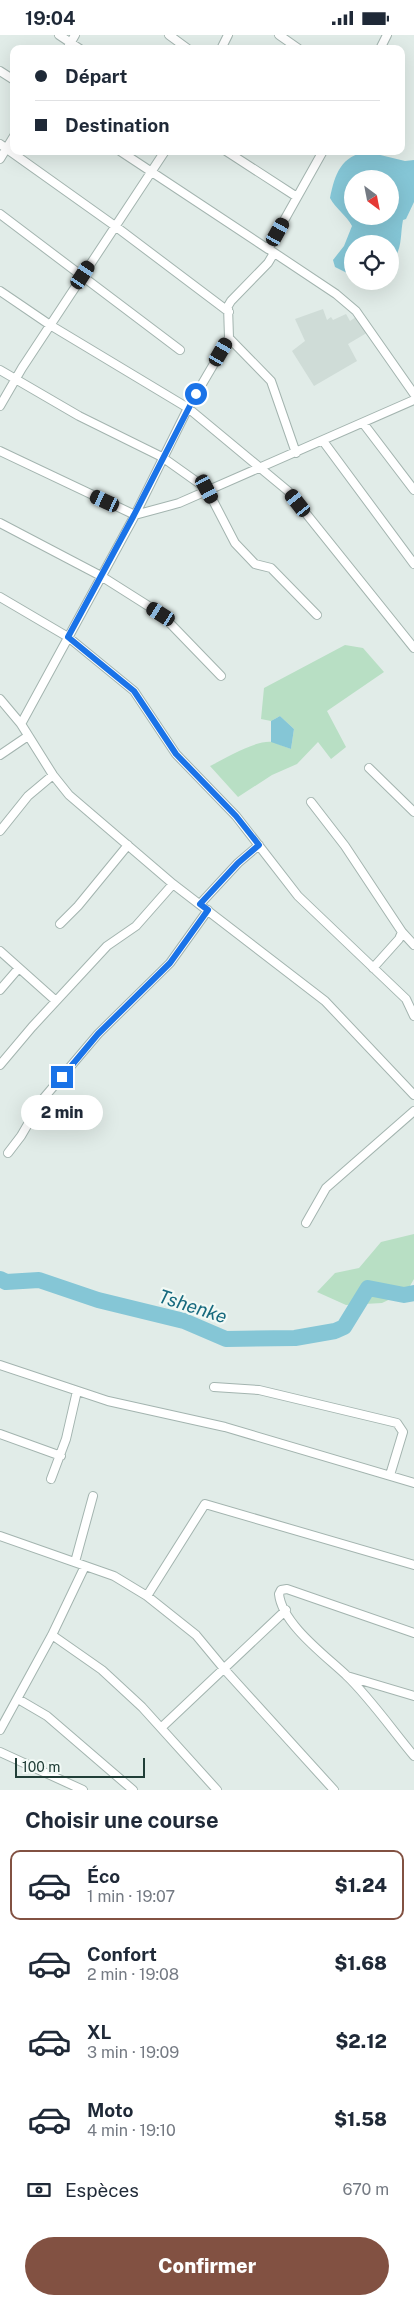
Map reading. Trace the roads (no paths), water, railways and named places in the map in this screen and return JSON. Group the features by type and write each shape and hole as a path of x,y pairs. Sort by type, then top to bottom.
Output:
{"street":[{"path":"59,35 68,45"},
{"path":"170,35 183,45"},
{"path":"278,35 293,45"},
{"path":"0,159 3,146"},
{"path":"16,155 115,226 228,312"},
{"path":"126,155 336,294 356,311 414,394"},
{"path":"0,406 50,325 162,155"},
{"path":"232,155 297,197"},
{"path":"21,724 134,515 188,408 229,338 228,312 230,301 268,263 271,251 297,197 321,155"},
{"path":"0,213 180,350"},
{"path":"0,291 50,325 188,408 262,468 288,491 414,648"},
{"path":"229,338 271,381 296,453"},
{"path":"0,370 79,415 162,457 207,489 235,543 256,564 271,568 317,615"},
{"path":"0,451 134,515 179,503 207,489 262,468 414,400"},
{"path":"363,423 414,491"},
{"path":"322,441 414,564"},
{"path":"0,523 101,576 161,614 222,676"},
{"path":"0,597 68,637 134,691 176,754 236,816 298,896 406,999 414,1016"},
{"path":"0,699 21,724 53,775 69,795 173,884 325,1001 414,1095"},
{"path":"0,755 28,736"},
{"path":"369,768 414,812"},
{"path":"0,831 28,796 53,775"},
{"path":"310,802 345,846 402,932 414,945"},
{"path":"60,924 128,845"},
{"path":"200,904 238,863 259,845"},
{"path":"0,1065 107,946 138,923 173,884"},
{"path":"8,1153 22,1136 42,1100 98,1034 170,963 208,910"},
{"path":"373,968 399,939 402,932"},
{"path":"0,951 56,1001"},
{"path":"0,990 18,969"},
{"path":"306,1223 326,1188 414,1111"},
{"path":"0,1365 108,1401 225,1427 414,1483"},
{"path":"214,1387 258,1390 398,1423 403,1431 390,1475"},
{"path":"51,1479 61,1456 78,1391"},
{"path":"0,1434 61,1456"},
{"path":"75,1562 93,1496"},
{"path":"147,1596 205,1505 414,1565"},
{"path":"0,1536 114,1576 147,1596 196,1635 224,1670 334,1790"},
{"path":"0,1730 52,1635 85,1566"},
{"path":"414,1633 287,1589 281,1590 278,1593 302,1635 347,1677 414,1756"},
{"path":"162,1727 286,1610"},
{"path":"52,1635 102,1670 142,1707 217,1790"},
{"path":"347,1677 414,1695"},
{"path":"18,1699 47,1716 132,1790"},
{"path":"0,1753 83,1790"}],"water":[{"path":"356,155 380,155 405,161 414,160 414,202 406,219 403,220 399,248 399,235 348,235 351,225 399,225 399,170 344,170 344,216 330,198 334,181 345,162"},
{"path":"344,246 344,272 335,267 333,260"},
{"path":"280,716 294,729 291,749 271,742 271,721"}],"waterway":[{"name":"Tshenke","path":"0,1279 6,1282 39,1280 98,1300 184,1321 226,1339 295,1338 335,1331 344,1327 368,1288 404,1295 414,1293"}]}
